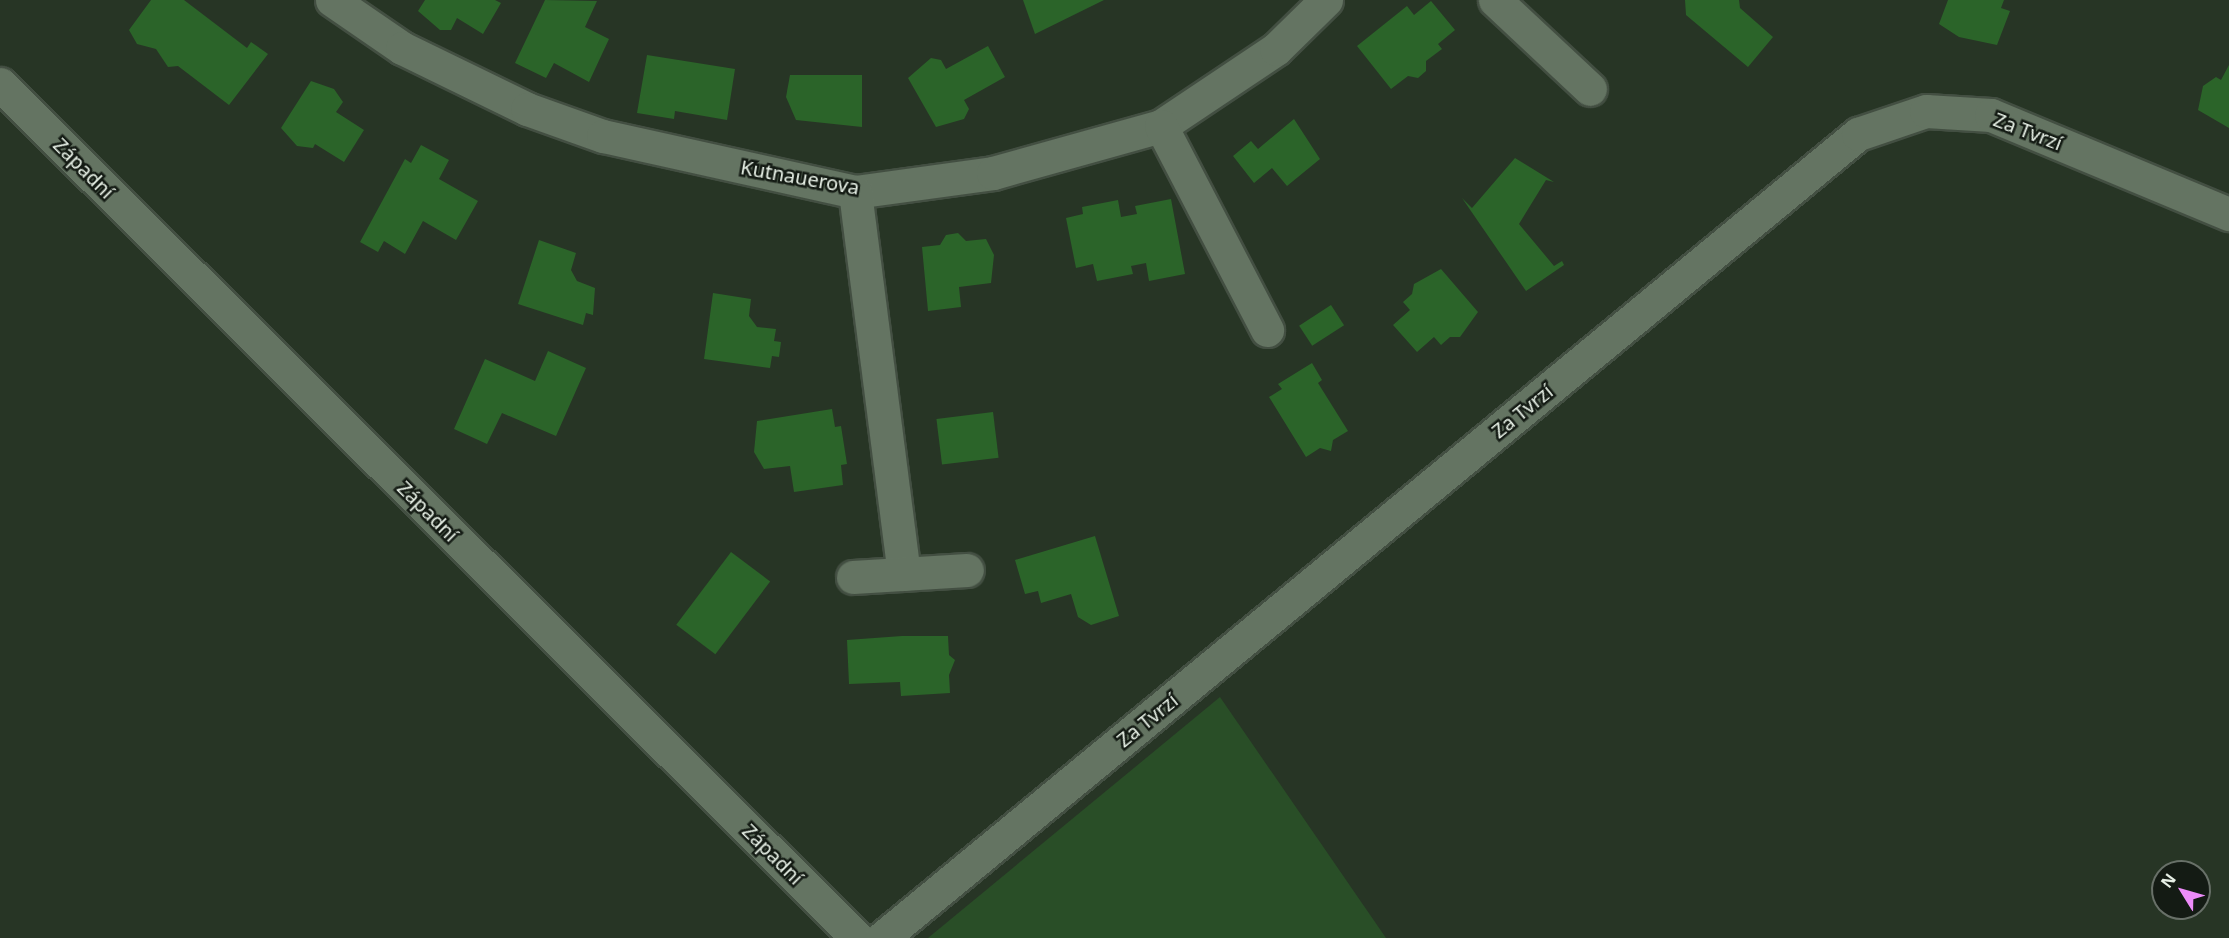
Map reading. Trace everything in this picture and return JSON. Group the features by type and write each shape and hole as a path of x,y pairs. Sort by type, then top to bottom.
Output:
{"street":[{"name":"Kutnauerova","path":"332,0 402,48 527,109 603,136 855,192 993,173 1161,126 1276,49 1326,0"},
{"path":"1495,0 1590,89"},
{"name":"Západní","path":"0,84 857,938"},
{"name":"Za Tvrzí","path":"882,938 1858,134 1926,111 1991,115 2229,214"},
{"path":"1161,126 1267,330"},
{"path":"855,192 904,574"},
{"path":"853,577 967,570"}],"green space":[{"path":"1220,697 1386,938 928,938"}],"building":[{"path":"151,0 184,0 247,48 251,42 268,54 229,105 178,66 168,67 156,49 137,44 129,30"},
{"path":"425,0 495,0 501,3 483,34 457,18 451,30 440,30 418,11"},
{"path":"545,0 597,1 585,27 609,39 589,82 554,63 546,78 515,63"},
{"path":"1023,0 1104,0 1035,34"},
{"path":"1685,0 1739,0 1740,8 1773,37 1748,67 1686,15"},
{"path":"1948,0 2004,0 2001,8 2010,11 1997,45 1959,37 1939,24"},
{"path":"1431,1 1455,30 1438,44 1442,49 1426,61 1426,71 1418,78 1408,76 1391,89 1357,46 1407,6 1414,15"},
{"path":"988,46 1005,77 964,100 969,109 964,119 936,127 908,78 931,58 941,60 946,69"},
{"path":"647,55 735,69 727,120 675,111 674,119 637,113"},
{"path":"2229,65 2229,128 2198,110 2203,86 2216,77 2221,80"},
{"path":"790,75 862,75 862,127 796,120 786,97"},
{"path":"311,81 334,89 343,102 336,112 364,130 344,162 315,144 313,148 297,146 281,128"},
{"path":"1294,119 1320,159 1287,186 1272,168 1254,183 1233,156 1251,141 1258,149"},
{"path":"421,145 449,160 439,179 478,201 456,240 423,221 405,254 384,241 378,252 360,242 405,159 411,163"},
{"path":"1515,158 1554,182 1546,180 1519,224 1554,266 1562,261 1564,265 1526,291 1462,198 1472,208"},
{"path":"1171,199 1185,274 1149,281 1146,263 1131,266 1133,274 1097,281 1093,264 1076,268 1066,218 1083,214 1082,207 1118,200 1121,217 1137,214 1135,206"},
{"path":"958,233 966,241 986,239 994,255 991,283 959,287 961,307 928,311 922,247 940,245 946,235"},
{"path":"539,240 576,253 571,270 577,281 595,288 593,315 586,313 583,325 518,304"},
{"path":"1441,269 1478,312 1460,337 1450,337 1441,345 1434,337 1417,352 1393,325 1410,310 1403,302 1412,294 1414,284"},
{"path":"713,293 751,299 749,316 757,327 776,329 774,341 781,342 779,357 772,356 770,368 704,359"},
{"path":"1331,305 1344,325 1312,346 1299,326"},
{"path":"548,351 586,368 556,436 502,413 487,444 454,429 485,359 535,381"},
{"path":"1312,363 1322,380 1318,383 1348,431 1333,440 1331,451 1320,448 1306,457 1269,397 1282,389 1278,384"},
{"path":"832,409 835,427 841,426 847,464 841,465 843,485 794,492 790,466 764,469 754,452 757,421"},
{"path":"993,412 999,458 942,465 936,419"},
{"path":"1095,536 1119,616 1091,625 1078,617 1071,594 1041,603 1038,591 1025,594 1015,560"},
{"path":"731,552 770,581 715,654 676,625"},
{"path":"902,636 948,636 949,655 955,660 949,675 950,693 901,696 900,682 849,684 847,640"}]}
